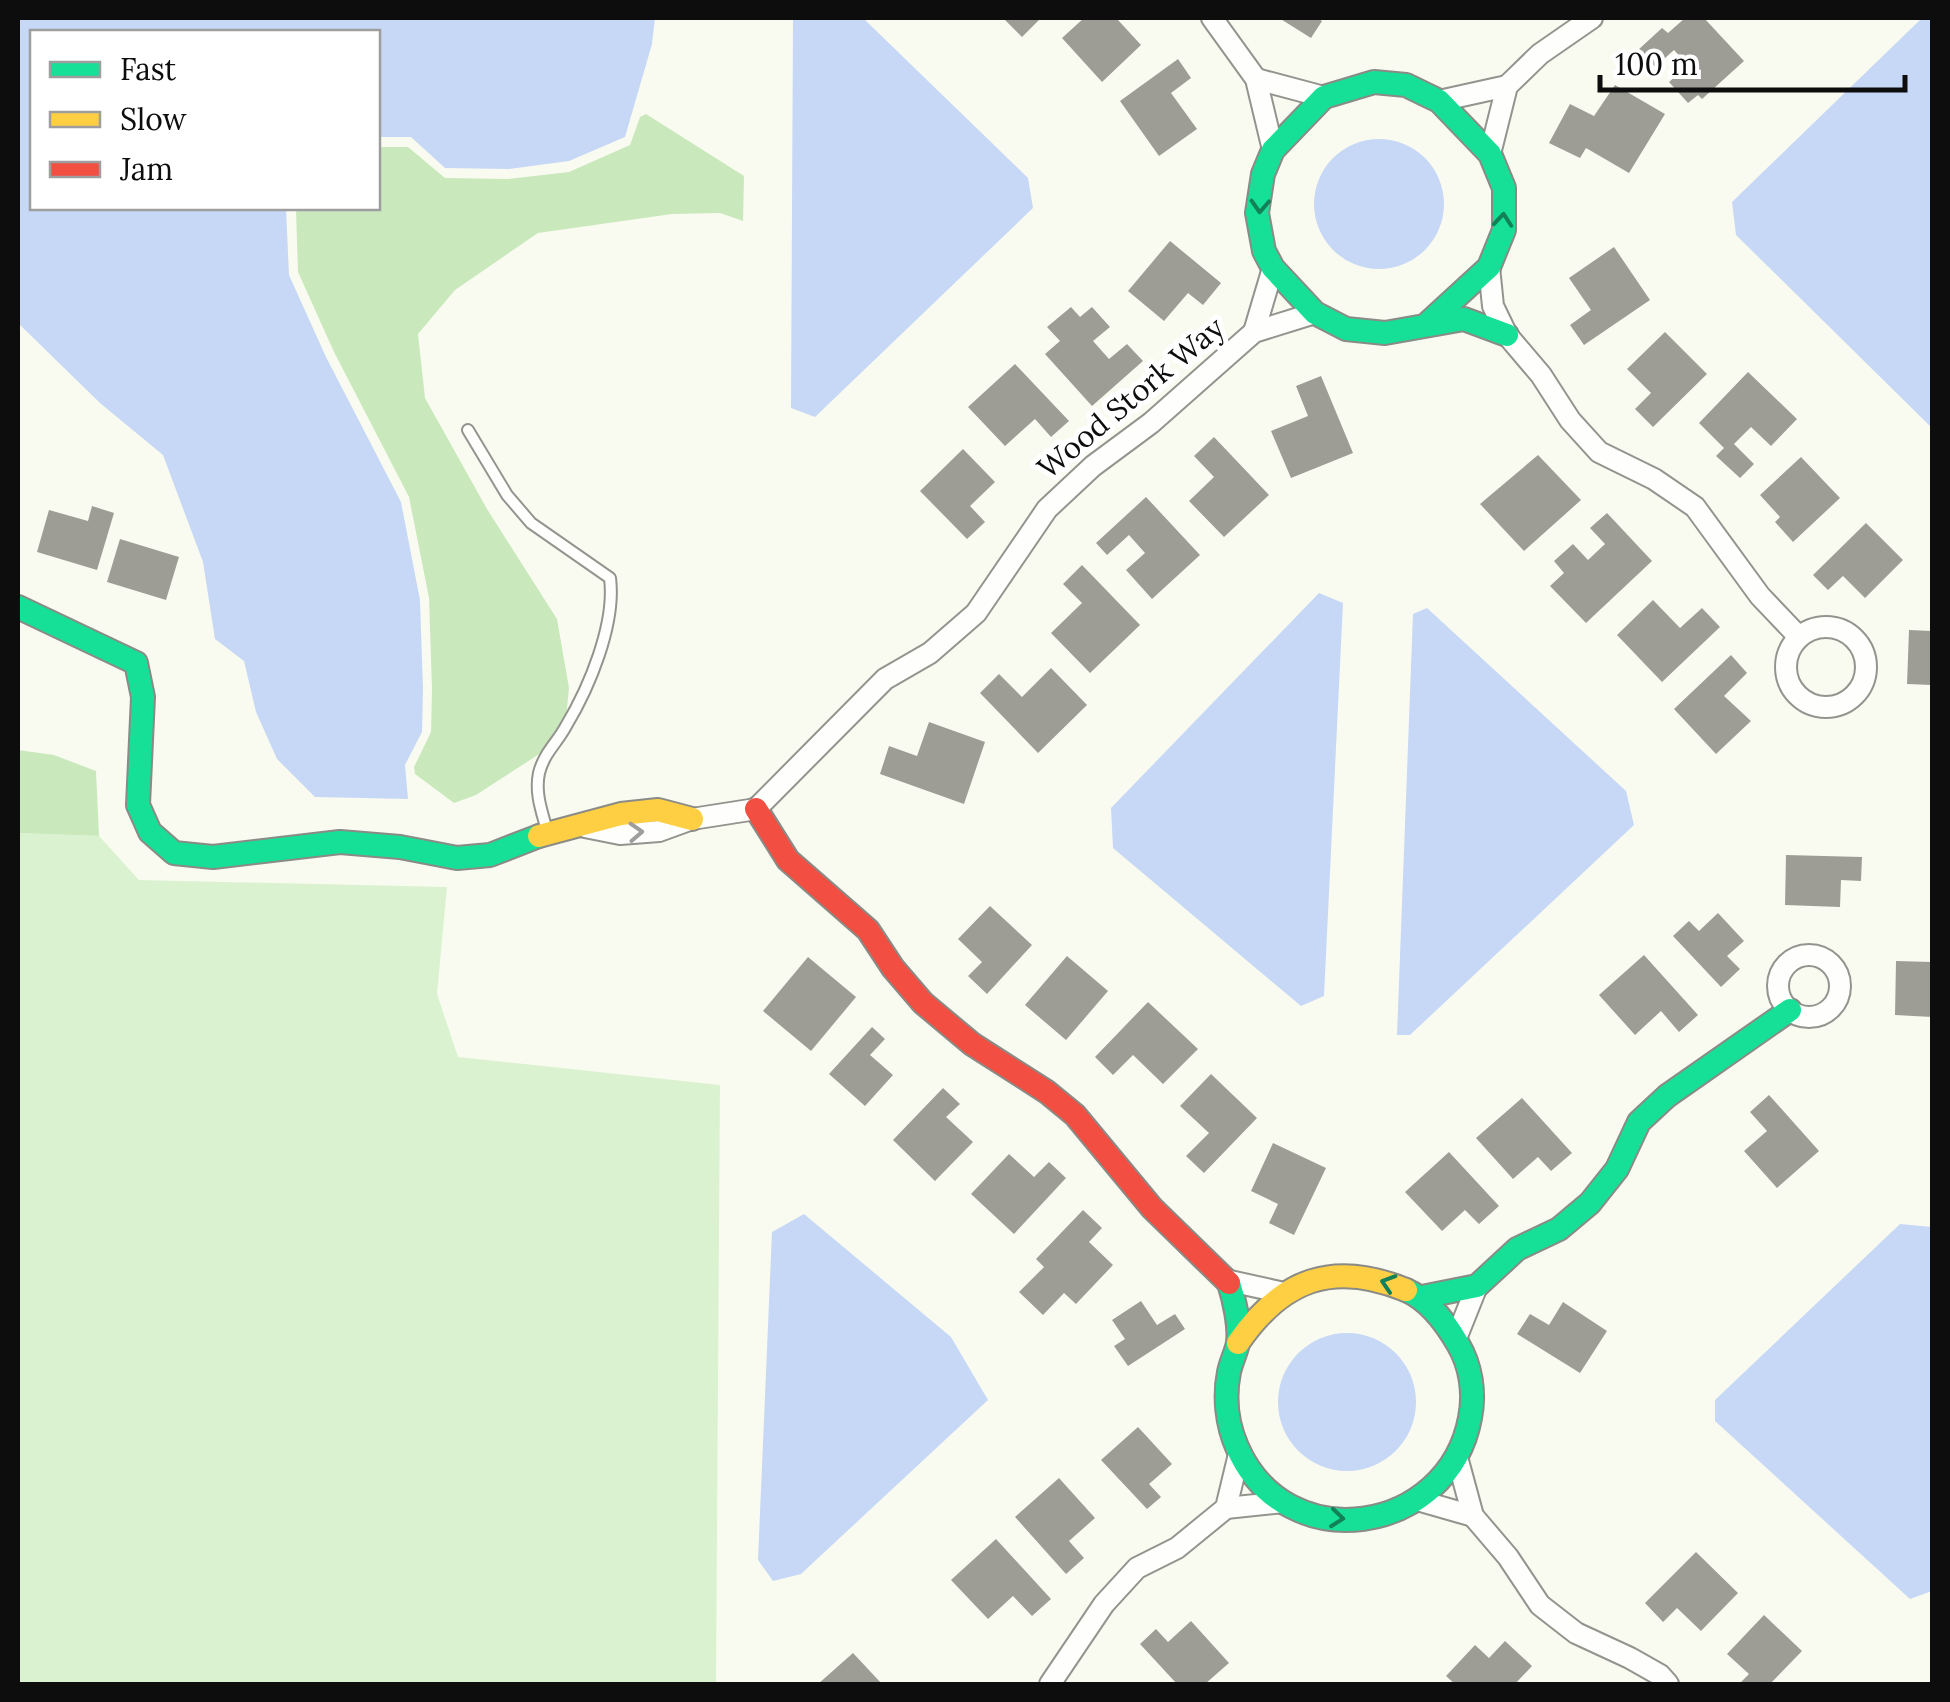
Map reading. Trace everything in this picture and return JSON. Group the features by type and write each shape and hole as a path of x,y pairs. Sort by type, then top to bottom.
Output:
{"street":[{"path":"1212,18 1256,79 1273,150"},
{"path":"1490,154 1507,86 1533,60 1592,18"},
{"path":"1256,79 1324,97"},
{"path":"1428,323 1489,267 1504,230 1504,188 1490,154 1439,101 1406,85 1374,82 1324,97 1273,150 1263,174 1257,213 1264,251 1273,268 1315,312 1346,329 1385,333 1464,318 1507,335"},
{"path":"1439,101 1507,86"},
{"path":"1489,267 1493,306 1507,335 1570,420 1599,452 1654,479 1695,507 1724,552 1799,637"},
{"name":"Wood Stork Way","path":"1254,332 1273,268"},
{"name":"Wood Stork Way","path":"756,809 885,679 930,653 976,613 1048,509 1093,466 1151,423 1254,332 1315,312"},
{"path":"18,607 136,662 143,696 138,805 150,832 174,853 213,857 340,842 400,847 457,858 490,855 548,832 621,814 658,810 692,819 756,809 788,860 871,933 927,1008 960,1036 1040,1085 1076,1116 1114,1157 1144,1198 1230,1281 1284,1293"},
{"path":"1819,627 1833,628 1857,642 1866,662 1865,676 1850,699 1831,707 1817,706 1804,701 1792,688 1786,676 1786,662 1799,637 1819,627"},
{"path":"1457,1336 1477,1286 1516,1249 1559,1230 1590,1203 1617,1170 1639,1122 1667,1096 1790,1010"},
{"path":"1354,1274 1390,1281 1422,1298 1442,1315 1457,1336 1469,1366 1473,1397 1469,1428 1458,1457 1440,1481 1417,1500 1383,1516 1344,1520 1307,1513 1284,1502 1254,1476 1240,1454 1226,1410 1228,1376 1238,1343 1258,1314 1284,1293 1318,1278 1354,1274"},
{"path":"1230,1281 1238,1343"},
{"path":"1422,1298 1477,1286"},
{"path":"1226,1508 1240,1454"},
{"path":"1458,1457 1473,1516 1508,1557 1540,1605 1576,1633 1630,1658 1668,1684"},
{"path":"1417,1500 1473,1516"},
{"path":"1050,1684 1104,1604 1138,1568 1177,1548 1226,1508 1284,1502"}],"lane":[{"path":"468,430 507,495 530,523 610,578 612,596 588,685 562,734 546,754 538,777 538,799 548,832"}],"green space":[{"path":"646,114 744,176 743,221 720,213 672,214 538,233 455,290 418,334 425,398 487,509 557,619 569,688 564,738 476,795 454,803 415,774 414,767 431,732 432,689 429,598 409,497 334,352 298,272 296,210 380,210 380,147 408,147 445,178 508,179 569,172 630,145 640,117"},
{"path":"18,750 54,755 96,771 99,836 18,833"},
{"path":"18,833 99,836 139,880 447,887 437,994 458,1057 720,1085 716,1684 18,1684"}],"water":[{"path":"18,18 655,18 652,44 625,137 569,161 509,169 445,168 411,137 380,137 380,30 30,30 30,210 286,210 289,275 326,357 401,502 420,600 423,689 422,732 405,765 408,799 315,797 277,759 256,712 244,661 215,639 203,562 163,455 100,403 18,323"},
{"path":"793,18 863,18 1028,178 1033,208 815,417 791,408"},
{"path":"1922,18 1932,18 1932,428 1736,235 1732,202"},
{"path":"1379,139 1404,144 1425,158 1439,179 1444,204 1439,229 1425,250 1404,264 1379,269 1354,264 1333,250 1319,229 1314,204 1319,179 1333,158 1354,144"},
{"path":"1319,593 1343,603 1324,996 1301,1006 1113,848 1111,808"},
{"path":"1427,608 1626,791 1634,825 1410,1035 1397,1035 1413,614"},
{"path":"804,1214 951,1337 988,1400 801,1574 773,1581 758,1560 772,1232"},
{"path":"1900,1224 1932,1227 1932,1591 1910,1599 1715,1421 1715,1400"},
{"path":"1347,1333 1373,1338 1396,1353 1411,1376 1416,1402 1411,1428 1396,1451 1373,1466 1347,1471 1321,1466 1298,1451 1283,1428 1278,1402 1283,1376 1298,1353 1321,1338"}],"building":[{"path":"1003,18 1041,18 1022,37"},
{"path":"1084,18 1121,18 1118,20 1141,45 1102,82 1062,38"},
{"path":"1279,18 1317,18 1322,21 1311,38"},
{"path":"1685,18 1704,18 1744,61 1702,99 1698,95 1688,103 1669,82 1688,65 1674,50 1655,67 1638,50 1662,28 1668,33"},
{"path":"1178,59 1191,78 1171,93 1197,129 1159,156 1120,101"},
{"path":"1615,85 1665,114 1629,173 1586,148 1580,158 1549,143 1570,104 1594,116"},
{"path":"1170,241 1221,283 1203,305 1188,293 1164,321 1128,291"},
{"path":"1614,247 1650,300 1584,345 1570,325 1591,310 1569,278"},
{"path":"1071,307 1080,317 1092,307 1110,327 1093,341 1109,359 1127,344 1143,361 1092,406 1045,354 1060,341 1047,327"},
{"path":"1665,332 1707,374 1653,427 1635,409 1651,393 1627,369"},
{"path":"1015,364 1069,421 1051,437 1035,419 1005,446 968,407"},
{"path":"1748,372 1797,419 1771,446 1751,427 1734,444 1754,464 1740,478 1716,456 1724,448 1699,423"},
{"path":"1321,376 1353,453 1291,478 1271,431 1308,416 1296,386"},
{"path":"1214,437 1269,495 1224,537 1189,501 1214,477 1194,456"},
{"path":"963,449 995,482 970,506 985,522 967,539 920,491"},
{"path":"1538,455 1581,500 1524,551 1480,504"},
{"path":"1801,457 1840,498 1793,542 1775,522 1780,517 1760,495"},
{"path":"1146,497 1200,555 1152,599 1126,570 1145,553 1129,535 1107,555 1096,543"},
{"path":"92,506 114,513 97,570 37,552 49,510 88,521"},
{"path":"1607,513 1652,561 1586,623 1550,586 1564,573 1554,561 1573,544 1588,560 1605,544 1590,528"},
{"path":"1866,523 1903,560 1865,598 1843,576 1828,590 1813,575"},
{"path":"120,539 179,557 166,600 107,582"},
{"path":"1082,565 1140,625 1090,673 1051,633 1082,603 1063,584"},
{"path":"1653,600 1680,628 1702,608 1720,627 1662,682 1617,635"},
{"path":"1909,630 1932,631 1932,685 1907,684"},
{"path":"1731,655 1747,673 1724,696 1751,721 1716,754 1674,709"},
{"path":"1051,668 1087,705 1038,753 980,693 999,674 1022,697"},
{"path":"929,722 985,742 964,804 880,774 889,746 917,756"},
{"path":"1786,855 1862,857 1861,881 1841,880 1840,907 1785,905"},
{"path":"990,906 1032,945 987,994 968,976 982,962 958,939"},
{"path":"1718,913 1744,941 1727,956 1740,969 1721,987 1673,936 1689,921 1699,931"},
{"path":"1644,955 1698,1015 1679,1032 1661,1011 1635,1035 1599,995"},
{"path":"1067,956 1108,991 1066,1040 1025,1005"},
{"path":"808,957 856,997 811,1051 763,1011"},
{"path":"1896,961 1932,962 1932,1017 1895,1015"},
{"path":"1148,1002 1198,1049 1163,1084 1133,1055 1113,1075 1095,1057"},
{"path":"872,1027 885,1039 870,1055 893,1075 865,1106 829,1074"},
{"path":"1211,1074 1257,1118 1204,1173 1186,1156 1209,1133 1180,1106"},
{"path":"943,1088 960,1104 946,1117 973,1142 935,1181 893,1140"},
{"path":"1769,1095 1819,1151 1777,1188 1744,1151 1767,1131 1750,1112"},
{"path":"1522,1098 1572,1153 1551,1171 1538,1157 1513,1179 1476,1138"},
{"path":"1273,1143 1326,1168 1294,1235 1269,1223 1278,1204 1251,1191"},
{"path":"1449,1152 1499,1206 1479,1224 1465,1210 1442,1231 1405,1192"},
{"path":"1009,1154 1034,1177 1049,1162 1066,1178 1014,1234 971,1194"},
{"path":"1083,1210 1102,1228 1089,1242 1113,1265 1076,1304 1064,1293 1043,1315 1019,1292 1044,1267 1036,1259"},
{"path":"1141,1301 1157,1325 1175,1314 1185,1329 1128,1366 1114,1346 1125,1339 1112,1320"},
{"path":"1563,1302 1607,1331 1580,1373 1517,1334 1530,1314 1549,1325"},
{"path":"1138,1427 1172,1464 1149,1484 1161,1497 1147,1509 1101,1460"},
{"path":"1059,1478 1095,1518 1069,1541 1084,1558 1066,1574 1015,1517"},
{"path":"996,1539 1051,1599 1032,1616 1013,1596 988,1619 951,1580"},
{"path":"1696,1552 1738,1593 1701,1631 1677,1608 1663,1622 1645,1603"},
{"path":"1764,1615 1802,1651 1770,1684 1739,1684 1749,1674 1727,1654"},
{"path":"1191,1621 1229,1663 1205,1684 1177,1684 1140,1644 1156,1629 1168,1642"},
{"path":"1505,1641 1532,1666 1515,1684 1455,1684 1446,1676 1475,1645 1489,1658"},
{"path":"853,1653 882,1684 818,1684"}],"traffic: fast":[{"path":"1428,323 1489,267 1504,230 1504,188 1490,154 1439,101 1406,85 1374,82 1324,97 1273,150 1263,174 1257,213 1264,251 1273,268 1315,313 1346,329 1385,333 1464,319 1507,335"},
{"path":"18,607 136,663 143,697 138,805 150,832 174,853 213,857 340,842 400,847 457,858 490,855 539,836"},
{"path":"1422,1297 1477,1286 1517,1249 1559,1229 1590,1203 1617,1169 1639,1122 1667,1096 1790,1010"},
{"path":"1229,1283 1238,1336 1227,1401 1237,1447 1260,1483 1291,1507 1326,1518 1364,1519 1400,1508 1431,1488 1456,1457 1470,1418 1471,1380 1462,1352 1436,1313 1406,1290"}],"traffic: slow":[{"path":"539,836 621,814 658,810 692,819"},
{"path":"1238,1343 1273,1304 1311,1281 1355,1277 1406,1290"}],"traffic: jam":[{"path":"756,809 788,860 868,930 923,1003 972,1044 1047,1092 1075,1115 1152,1208 1229,1283"}]}
